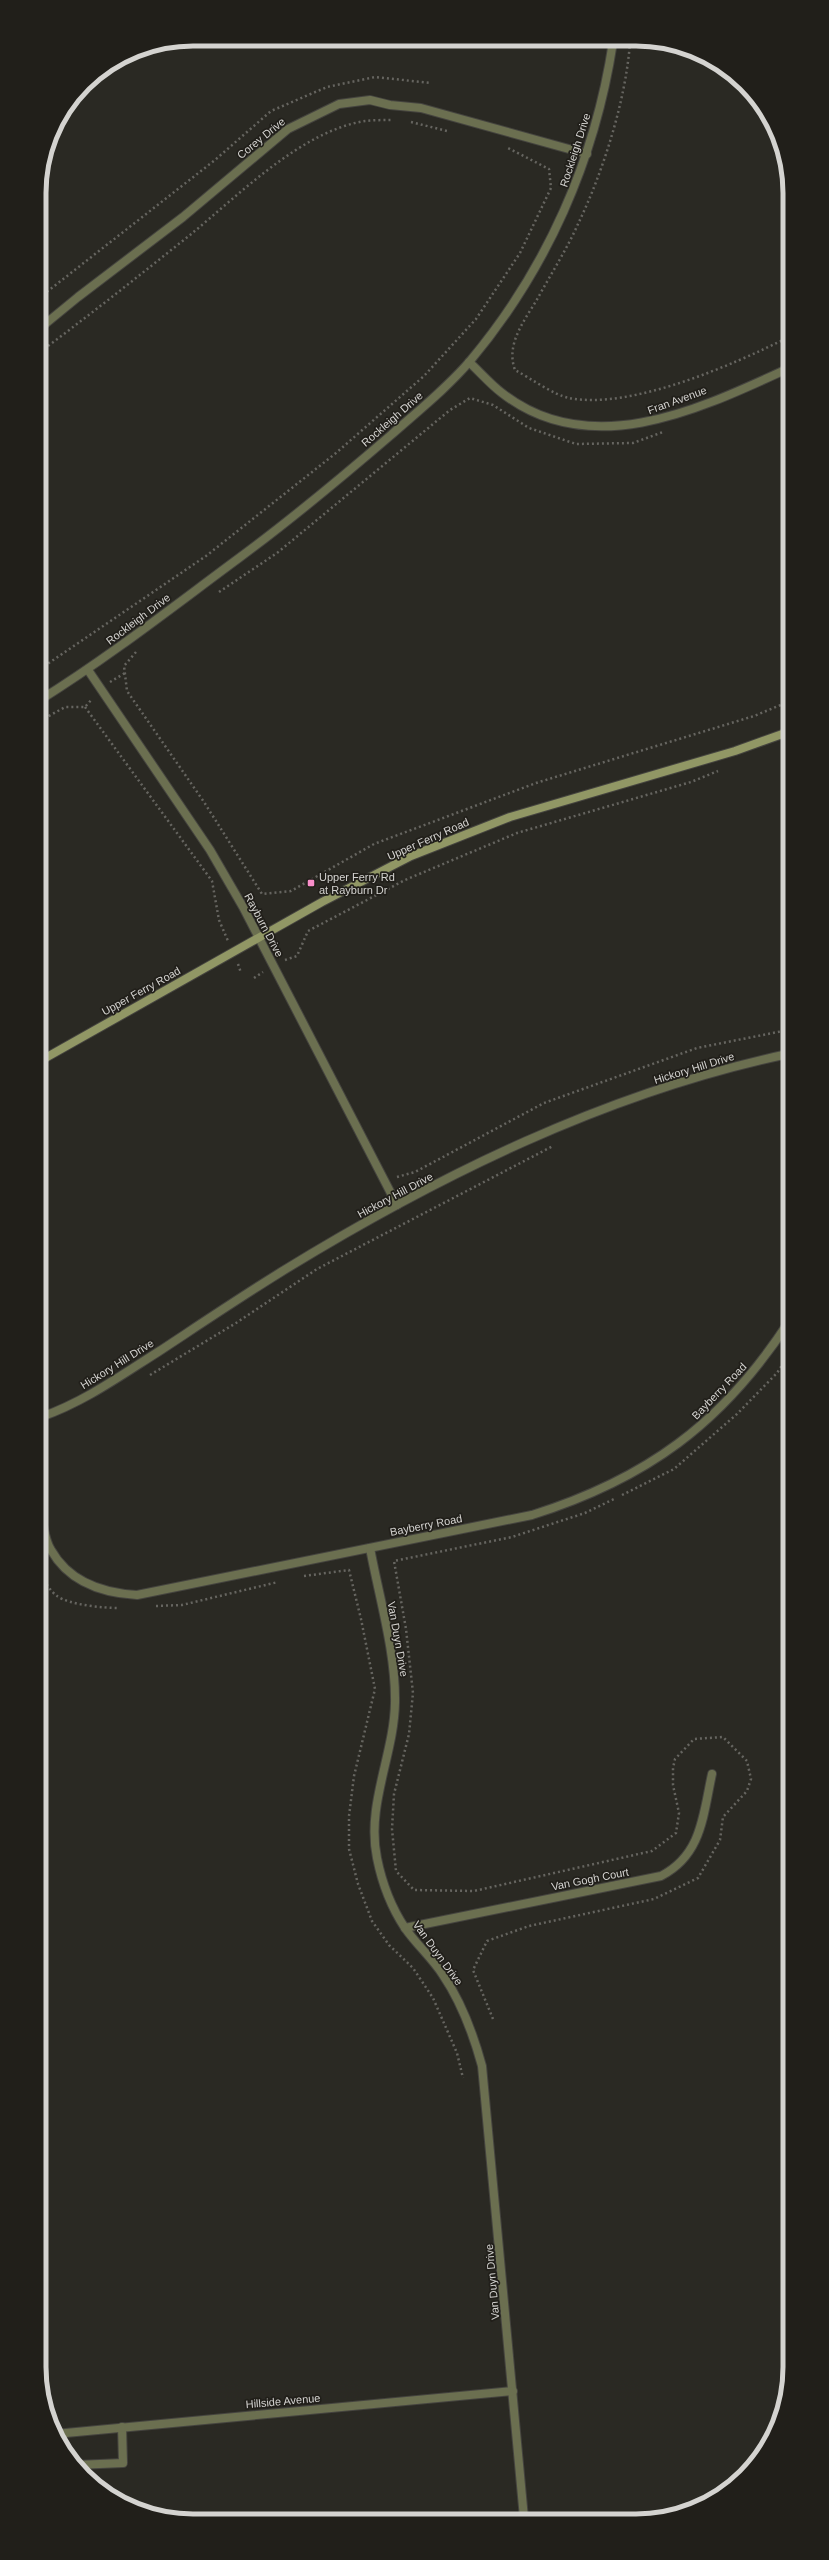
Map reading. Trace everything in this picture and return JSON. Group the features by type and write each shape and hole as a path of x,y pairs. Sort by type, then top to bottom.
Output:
{"main road":[{"name":"Upper Ferry Road","path":"46,1058 322,902 411,856 510,817 735,751 783,734"}],"street":[{"name":"Rockleigh Drive","path":"46,696 88,670 308,507 447,386 469,362 526,285 547,248 570,201 587,154 608,76 612,46"},
{"name":"Corey Drive","path":"46,324 78,297 183,217 288,129 340,104 370,100 390,105 420,108 587,154"},
{"name":"Fran Avenue","path":"469,362 502,394 526,408 555,420 583,426 611,428 639,425 666,418 783,371"},
{"name":"Rayburn Drive","path":"88,670 210,850 259,938 397,1205"},
{"name":"Hickory Hill Drive","path":"46,1415 99,1390 244,1295 312,1253 397,1205 489,1159 567,1124 633,1098 700,1076 783,1055"},
{"name":"Bayberry Road","path":"46,1535 50,1549 63,1567 77,1578 96,1589 116,1594 137,1594 532,1515 575,1502 616,1483 680,1444 714,1415 745,1382 783,1330"},
{"name":"Van Duyn Drive","path":"370,1548 394,1674 395,1704 391,1733 376,1804 374,1829 377,1856 383,1883 405,1928 442,1974 460,2004 472,2032 482,2066 524,2514"},
{"name":"Van Gogh Court","path":"405,1928 661,1876 668,1873 685,1860 695,1845 712,1774"},
{"name":"Hillside Avenue","path":"62,2433 512,2391"},
{"path":"84,2465 123,2463 122,2428"}],"path":[{"path":"46,348 89,316 218,212 273,164 332,132 365,121 396,120"},
{"path":"404,120 450,131"},
{"path":"46,665 206,556 336,453 424,376 476,318 520,253 551,188 549,168 503,145"},
{"path":"511,358 515,370 568,398 600,400 682,384 783,340"},
{"path":"213,595 277,553 450,410 470,398 493,405 529,428 576,444 633,443 670,430"},
{"path":"139,649 124,666 127,691 204,802 262,894 291,891 374,844 536,783 754,716 783,704"},
{"path":"46,718 65,707 85,707 101,688 125,673"},
{"path":"85,707 212,881 219,920 234,952 241,973"},
{"path":"254,978 273,965 296,956 308,931 405,880 517,833 691,782 721,770"},
{"path":"384,1180 415,1172 544,1103 697,1048 783,1031"},
{"path":"146,1378 236,1323 317,1270 555,1145"},
{"path":"493,2019 473,1970 487,1941 529,1926 654,1899 698,1878 720,1840 723,1817 746,1791 751,1779 746,1761 723,1737 694,1739 675,1758 673,1768 673,1785 679,1813 676,1833 652,1851 474,1891 414,1890 396,1871 392,1829 394,1794 409,1734 414,1693 406,1629 394,1561 512,1538 585,1513 674,1469 737,1414 777,1372 783,1363"},
{"path":"302,1577 349,1570 361,1619 375,1689 354,1776 349,1816 349,1849 358,1884 372,1921 389,1945 413,1968 433,1998 457,2053 462,2078"},
{"path":"152,1606 182,1605 279,1581"},
{"path":"46,1582 57,1596 100,1607 121,1608"}],"place":[{"name":"Upper Ferry Rd at Rayburn Dr","path":"311,883"}]}
